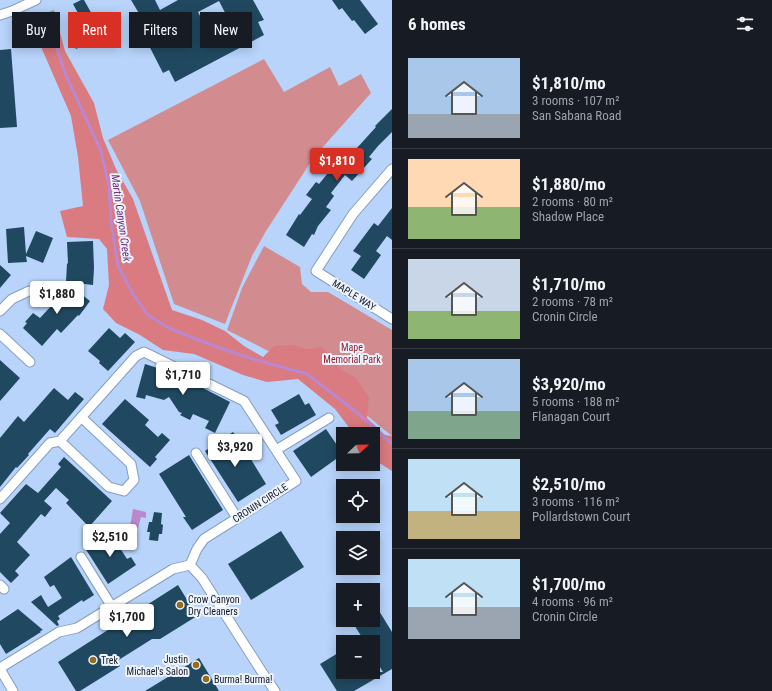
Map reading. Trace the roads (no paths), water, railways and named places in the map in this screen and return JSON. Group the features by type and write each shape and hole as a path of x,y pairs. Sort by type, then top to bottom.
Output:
{"street":[{"path":"0,14 12,11 36,0"},
{"name":"MAPLE WAY","path":"392,169 353,214 316,271 392,319"},
{"path":"0,311 12,299 29,291"},
{"path":"0,334 30,362"},
{"name":"CRONIN CIRCLE","path":"0,499 50,443 60,441 136,356 144,352 244,401 296,481 204,539 197,549 190,565"},
{"path":"60,441 109,487 124,491 134,480 131,464 81,417"},
{"path":"276,450 329,418"},
{"path":"196,453 237,518"},
{"path":"81,557 112,607"},
{"path":"13,691 0,668 59,632 76,628 174,569 190,565 202,578 275,691"}],"waterway":[{"name":"Martin Canyon Creek","path":"57,48 65,73 101,151 109,186 111,221 118,266 133,294 148,315 171,329 201,341 246,357 307,374 359,414 392,444"}],"place":[{"name":"Crow Canyon Dry Cleaners","path":"180,605"},
{"name":"Trek","path":"93,660"},
{"name":"Justin Michael's Salon","path":"196,665"},
{"name":"Burma! Burma!","path":"206,679"}],"park label":[{"name":"Mape Memorial Park","path":"352,352"}]}
